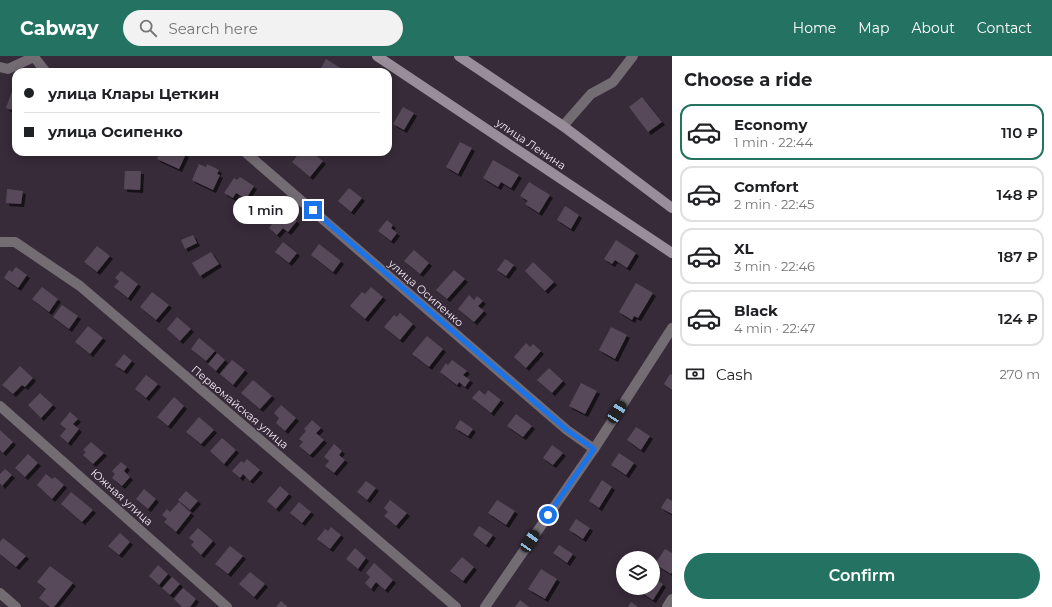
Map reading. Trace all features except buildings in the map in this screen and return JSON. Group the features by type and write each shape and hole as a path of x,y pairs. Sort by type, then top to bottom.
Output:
{"main road":[{"name":"улица Ленина","path":"377,56 672,253"},
{"path":"459,56 563,126 672,208"}],"street":[{"path":"0,67 8,69 34,56 43,68"},
{"path":"563,126 591,94 613,82 633,56"},
{"name":"улица Осипенко","path":"250,156 567,430 594,449"},
{"name":"Первомайская улица","path":"0,242 15,242 80,286 456,607"},
{"path":"485,607 594,449 672,328"},
{"name":"Южная улица","path":"0,406 227,607"},
{"path":"0,593 16,607"},
{"path":"667,607 672,599"}],"route":[{"path":"313,210 567,430 594,449 548,515"}]}
